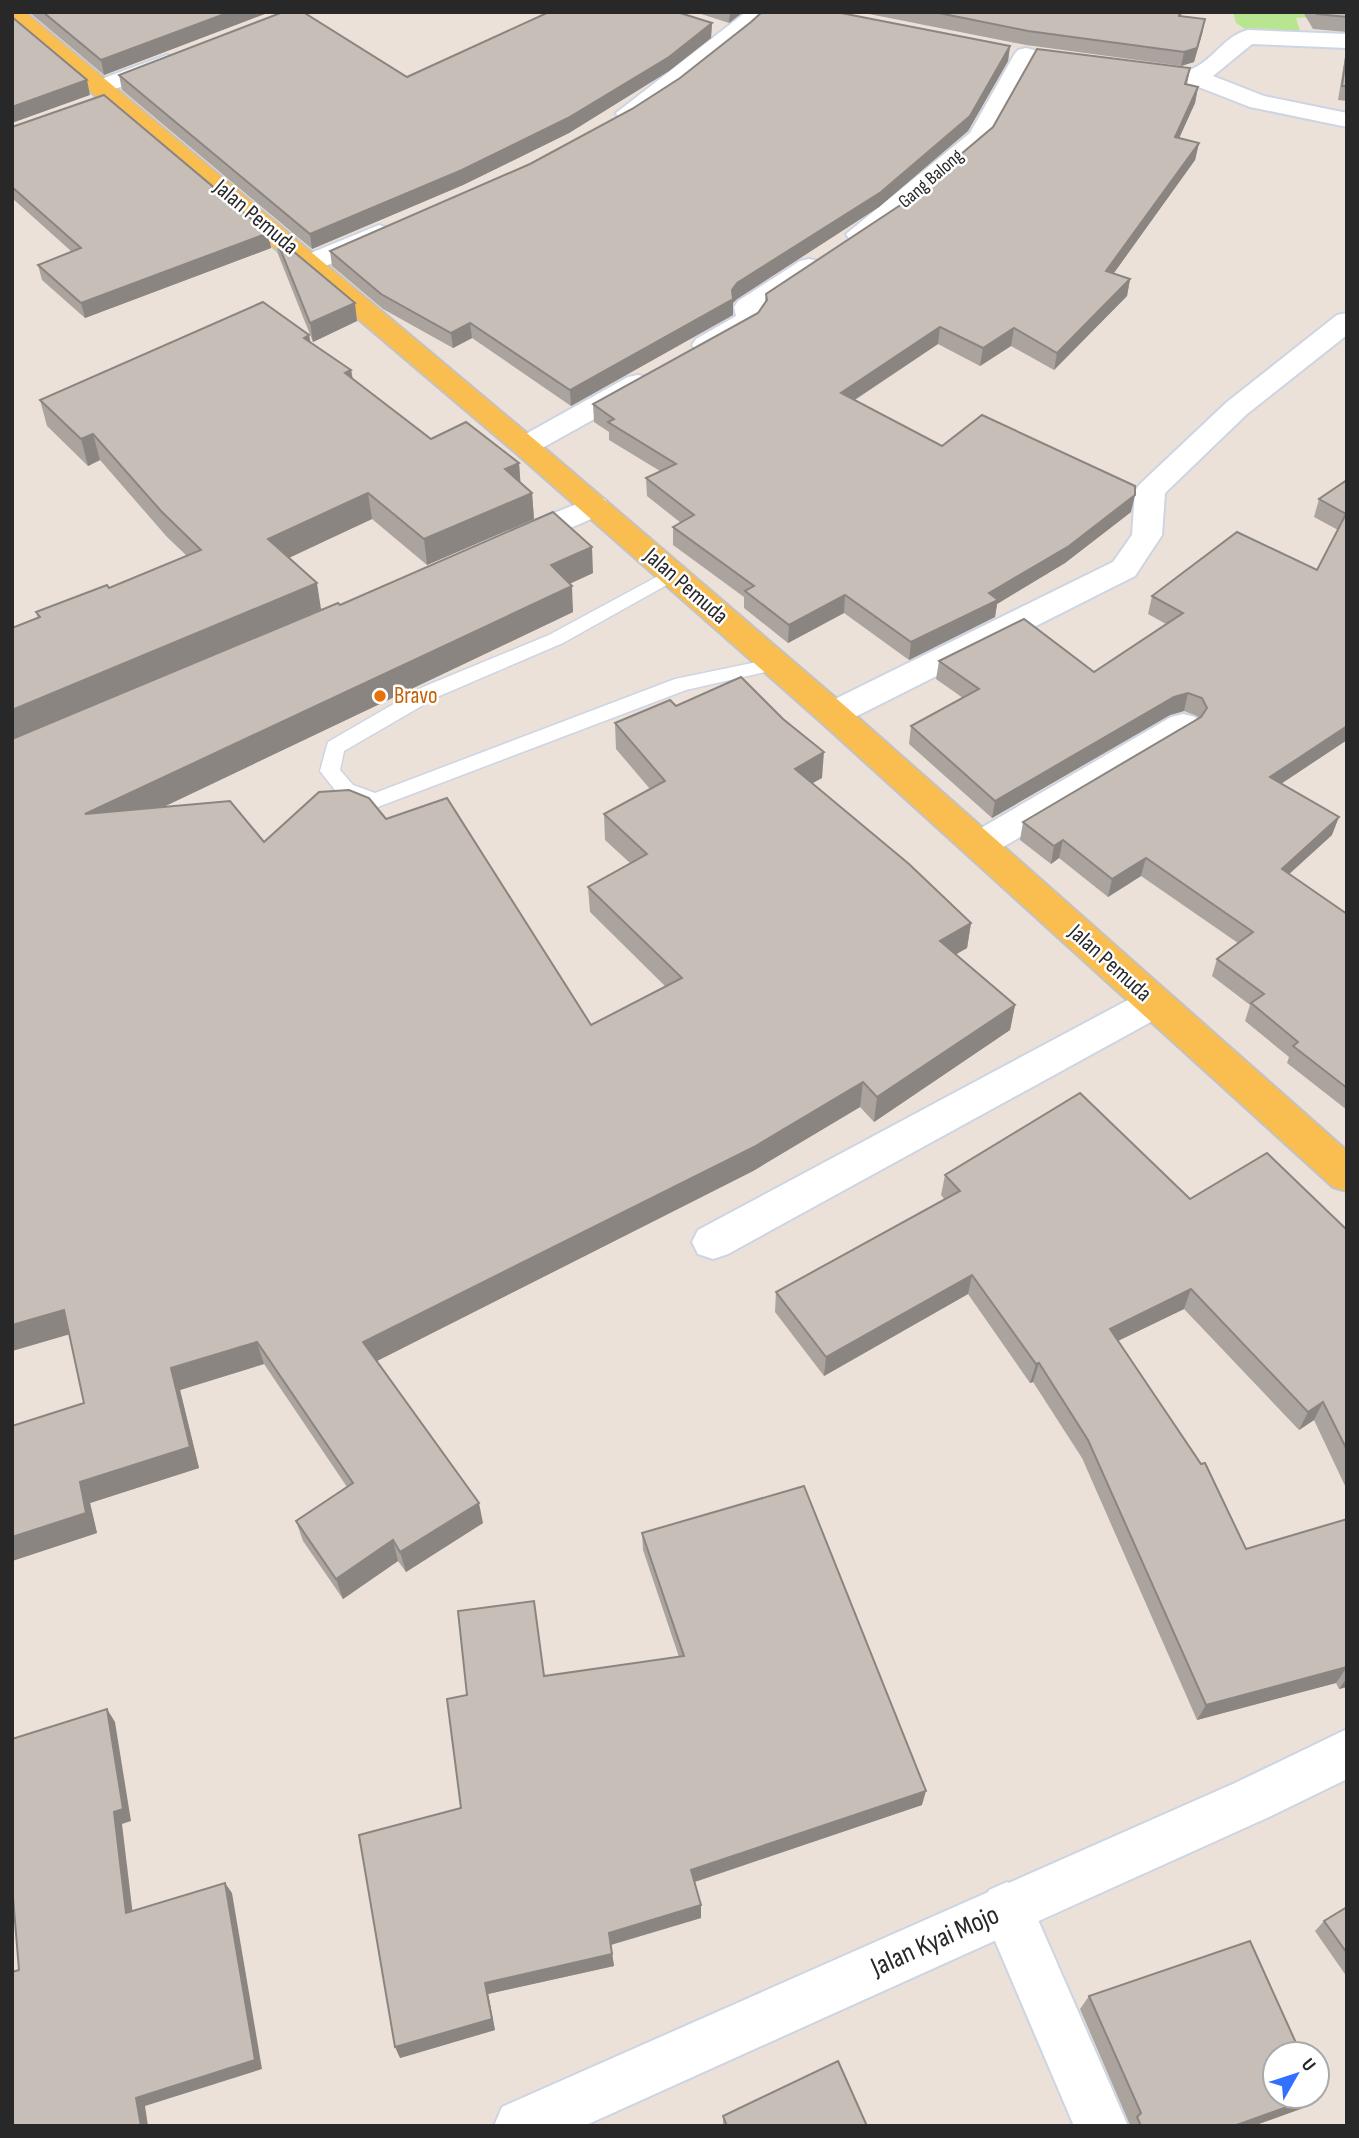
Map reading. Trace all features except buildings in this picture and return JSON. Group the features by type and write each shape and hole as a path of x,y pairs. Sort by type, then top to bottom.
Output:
{"main road":[{"name":"Jalan Pemuda","path":"12,13 100,97 310,263 833,713 1347,1175"}],"street":[{"path":"607,125 653,99 721,30 760,12"},
{"path":"1117,67 1192,76 1200,75 1234,42 1248,37 1347,41"},
{"name":"Gang Balong","path":"688,355 746,322 750,316 748,307 890,214 980,136 1039,56 999,49"},
{"path":"100,97 192,52"},
{"path":"1192,76 1258,102 1347,120"},
{"path":"310,263 397,225"},
{"path":"833,713 1124,569 1147,536 1150,492 1237,408 1347,321"},
{"path":"525,446 665,368"},
{"path":"482,554 594,506"},
{"path":"981,844 1183,725"},
{"path":"713,1242 1154,1003"},
{"name":"Jalan Kyai Mojo","path":"521,2126 1252,1800 1347,1753"},
{"path":"1007,1908 1101,2126"}],"lane":[{"path":"673,574 556,639 430,692 335,747 330,771 346,790 375,801 682,684 776,664"}],"green space":[{"path":"1233,12 1328,12 1330,16 1296,18 1301,34 1245,29 1236,23"}],"place":[{"name":"Bravo","path":"380,696"}]}
